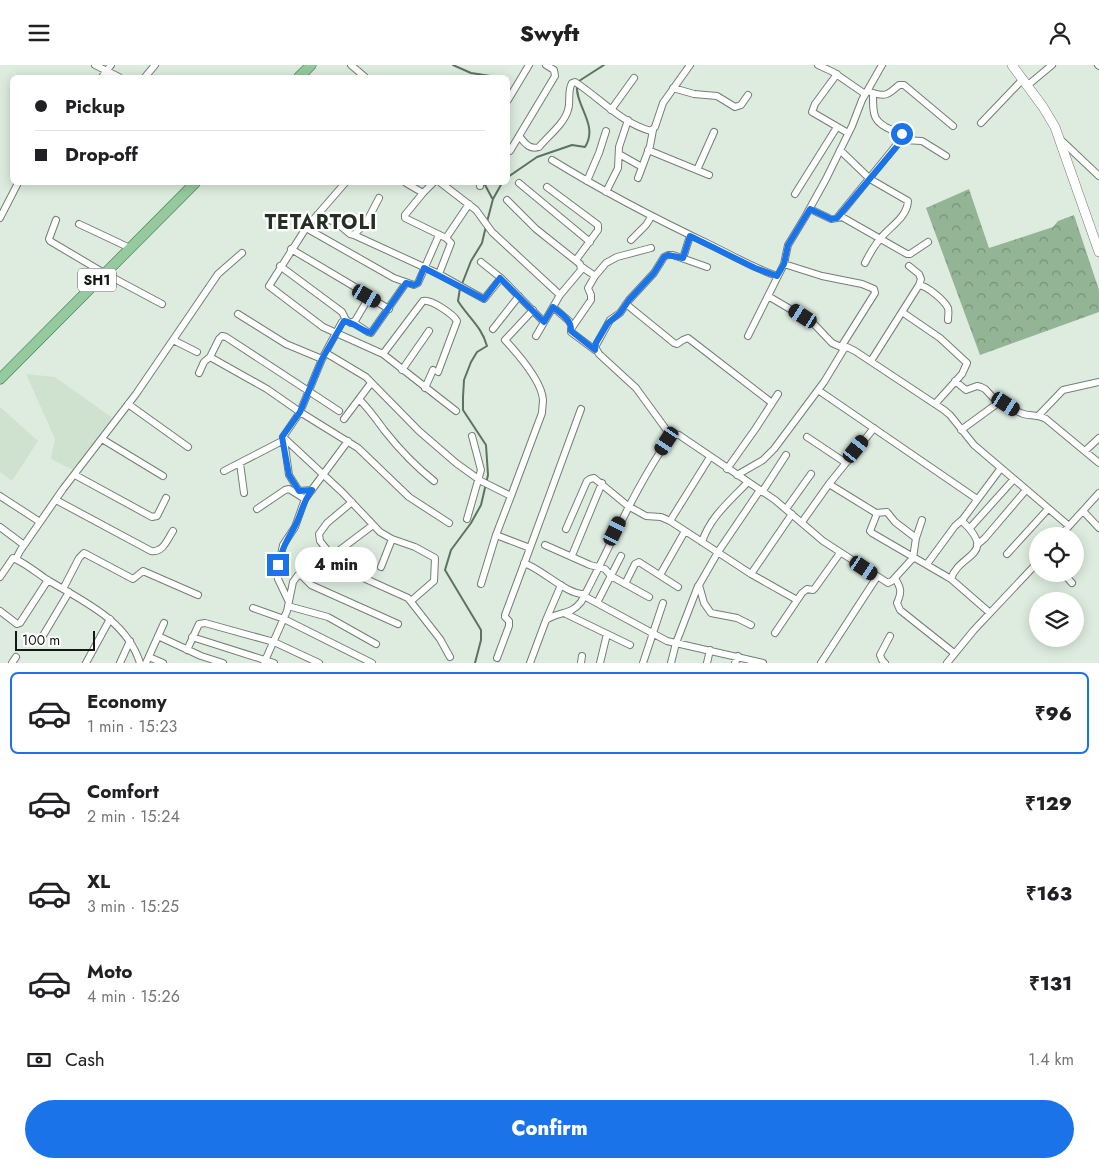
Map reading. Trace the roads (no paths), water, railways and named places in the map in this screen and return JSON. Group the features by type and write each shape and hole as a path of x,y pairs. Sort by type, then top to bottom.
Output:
{"main road":[{"path":"301,75 311,65"},
{"path":"1014,66 1050,118 1061,141 1099,252"},
{"name":"SH1","path":"0,379 193,185"}],"street":[{"path":"95,65 109,68"},
{"path":"147,75 155,65"},
{"path":"351,65 363,75"},
{"path":"510,97 529,65"},
{"path":"510,151 555,76 554,70 546,65"},
{"path":"638,178 653,130 664,103 690,65"},
{"path":"818,65 868,93 883,96 890,93 898,85 904,85 953,126"},
{"path":"748,336 784,264 788,245 810,209 882,65"},
{"path":"981,123 1025,82 1052,65"},
{"path":"837,74 812,110 814,114 848,133"},
{"path":"611,110 634,78"},
{"path":"520,136 529,147 539,147 564,120 568,109 569,89 572,83 575,82 611,110 648,130 653,130"},
{"path":"674,89 694,95 717,96 735,107 741,105 748,95"},
{"path":"868,93 876,120 902,134 903,139"},
{"path":"606,193 618,169 619,147 628,120"},
{"path":"795,194 837,127"},
{"path":"587,181 606,131"},
{"path":"697,170 714,132"},
{"path":"903,139 922,141 946,156"},
{"path":"837,218 903,139"},
{"path":"1061,141 1099,176"},
{"path":"648,150 709,175"},
{"path":"840,150 870,179 907,199 909,203 897,223 880,238 864,263"},
{"path":"619,154 642,167"},
{"path":"552,160 606,193 651,217 755,268 777,276"},
{"path":"519,183 590,241"},
{"path":"0,218 17,185"},
{"path":"343,185 306,228 291,249 269,283 270,289 323,327 383,354 456,411"},
{"path":"409,185 423,193"},
{"path":"431,185 405,215 405,218 446,238 452,243 439,274"},
{"path":"444,185 479,213 492,232 560,295"},
{"path":"546,187 598,225 598,230 576,260"},
{"path":"354,235 367,221 379,198"},
{"path":"507,200 536,229 595,276"},
{"path":"446,238 469,204"},
{"path":"810,209 831,219 842,217 910,254 928,242"},
{"path":"317,215 337,223 350,234 439,274 484,299 500,278"},
{"path":"631,241 651,217"},
{"path":"56,221 49,235 50,241 162,305"},
{"path":"79,224 130,247"},
{"path":"306,228 394,278 416,285 439,235"},
{"path":"683,258 690,236"},
{"path":"651,248 616,257 606,263 588,288 591,300 572,326 571,331 595,350 636,388 671,436"},
{"path":"291,249 389,309"},
{"path":"16,559 40,522 128,403 218,274 242,253"},
{"path":"595,350 596,343 608,323 620,313 654,273 664,257 668,255 683,258 707,267"},
{"path":"481,262 519,296 544,322"},
{"path":"737,475 768,456 818,391 874,293 874,289 784,264"},
{"path":"280,266 342,311 350,321 371,333 406,283"},
{"path":"871,361 919,285 921,279 919,274 909,266"},
{"path":"536,336 560,295 582,267"},
{"path":"919,285 925,286 944,303 949,312 948,320"},
{"path":"312,490 299,491 289,475 283,435 300,412 324,356 342,322 350,321 367,303 367,296"},
{"path":"493,329 519,296"},
{"path":"768,296 812,322 832,343 842,348 850,348 950,415 974,445 1069,526 1099,493"},
{"path":"383,354 423,301 429,300 449,313 457,321 436,371 425,388"},
{"path":"626,304 674,343 677,344 683,339 688,338 772,403"},
{"path":"553,307 572,326"},
{"path":"481,584 496,535 542,413 543,399 535,378 517,352 505,340 533,310"},
{"path":"902,312 940,338 966,361 966,368 934,404"},
{"path":"238,314 286,344 324,356 358,372 419,431 456,463 480,480 511,496"},
{"path":"402,370 429,331"},
{"path":"199,373 219,339 222,336 226,337 339,411"},
{"path":"173,339 198,352"},
{"path":"210,357 268,389 300,412 362,450 409,497 449,523"},
{"path":"955,381 966,390 978,386 985,389 998,403 1006,404 1021,413 1039,415 1099,463"},
{"path":"344,419 371,383"},
{"path":"1039,415 1063,390 1099,383"},
{"path":"818,391 977,499"},
{"path":"727,469 778,394"},
{"path":"359,399 372,412 383,429 414,464 434,481"},
{"path":"128,403 188,447"},
{"path":"962,430 998,403"},
{"path":"497,659 509,626 509,621 505,615 581,409"},
{"path":"802,522 829,484 874,428"},
{"path":"546,620 553,616 566,614 576,608 584,596 628,506 674,434 679,435 761,491 786,509 823,541 888,583 913,558 916,538 922,520"},
{"path":"466,519 480,480 481,470 472,436"},
{"path":"807,437 846,463"},
{"path":"1085,451 1099,438"},
{"path":"102,439 163,476"},
{"path":"224,471 284,440"},
{"path":"284,440 352,501 380,532 392,539 415,547 435,559 434,581 411,601"},
{"path":"348,441 305,499 295,527 283,545 278,565 278,579 288,603 319,613 376,644"},
{"path":"671,663 676,643 699,585 718,552 786,455"},
{"path":"670,521 710,457"},
{"path":"240,463 244,493"},
{"path":"927,564 1001,468"},
{"path":"786,509 811,474"},
{"path":"75,475 152,517 157,516 166,498"},
{"path":"566,529 587,481 594,478 628,506 646,515 661,517 670,521 751,574 797,600"},
{"path":"970,528 1014,479"},
{"path":"573,553 602,483"},
{"path":"702,542 712,520 748,483"},
{"path":"829,484 876,513 887,512 895,522 916,538"},
{"path":"256,509 284,490 289,489 305,499"},
{"path":"951,579 953,574 973,553 977,545 1026,490"},
{"path":"0,496 40,522"},
{"path":"56,500 151,551 161,551 172,531"},
{"path":"352,501 327,523 319,533 320,541 336,564 359,576 405,595 440,639 450,657"},
{"path":"1007,554 1048,509"},
{"path":"1083,511 1099,528"},
{"path":"876,513 870,531 872,533 951,579 990,613"},
{"path":"751,574 792,514"},
{"path":"963,519 963,522 970,528 977,540 977,545"},
{"path":"316,568 373,525"},
{"path":"0,527 24,545"},
{"path":"660,575 685,531"},
{"path":"496,535 530,548"},
{"path":"381,567 392,539"},
{"path":"545,545 590,565 605,569 611,576 649,597"},
{"path":"41,639 66,590 78,558 84,553 133,579 143,571 198,595"},
{"path":"775,633 797,600 807,589 815,589 840,553"},
{"path":"597,603 620,556"},
{"path":"0,577 11,559 16,559 110,619 130,641 140,663"},
{"path":"625,584 637,562 643,563 678,587"},
{"path":"524,563 531,565 561,585 577,593 585,594 584,596 653,633 676,643 763,663"},
{"path":"947,663 1029,572"},
{"path":"265,661 284,619 293,582 298,575 302,576 311,585 398,624"},
{"path":"821,663 877,577"},
{"path":"895,578 901,588 901,595 897,603 900,609 954,653"},
{"path":"0,611 14,623 20,623 48,580"},
{"path":"530,663 561,585"},
{"path":"699,585 704,603 711,613 737,618 751,625"},
{"path":"643,663 663,603"},
{"path":"253,608 284,619 372,663"},
{"path":"566,614 630,645"},
{"path":"86,663 110,619"},
{"path":"163,663 148,660 164,623"},
{"path":"187,650 200,624 205,623 274,642 319,663"},
{"path":"600,663 607,634"},
{"path":"158,636 187,650 224,663"},
{"path":"885,663 880,655 890,636"},
{"path":"192,637 274,663"},
{"path":"120,663 130,641"},
{"path":"707,663 710,650"},
{"path":"581,663 582,656"},
{"path":"735,663 738,656"}],"waterway":[{"path":"453,65 471,73 484,75"},
{"path":"579,81 604,65"},
{"path":"510,176 537,157 572,145 585,147 589,139 588,123 579,100 577,85"},
{"path":"485,185 492,198"},
{"path":"487,222 493,199 501,185"},
{"path":"462,284 471,261 482,243 486,226"},
{"path":"460,288 458,301 478,328 487,346 477,352 464,380 463,410 486,445 488,475 481,505 471,523 451,550 445,570 481,630 481,640 475,663"}],"district":[{"name":"TETARTOLI","path":"321,222"}]}
